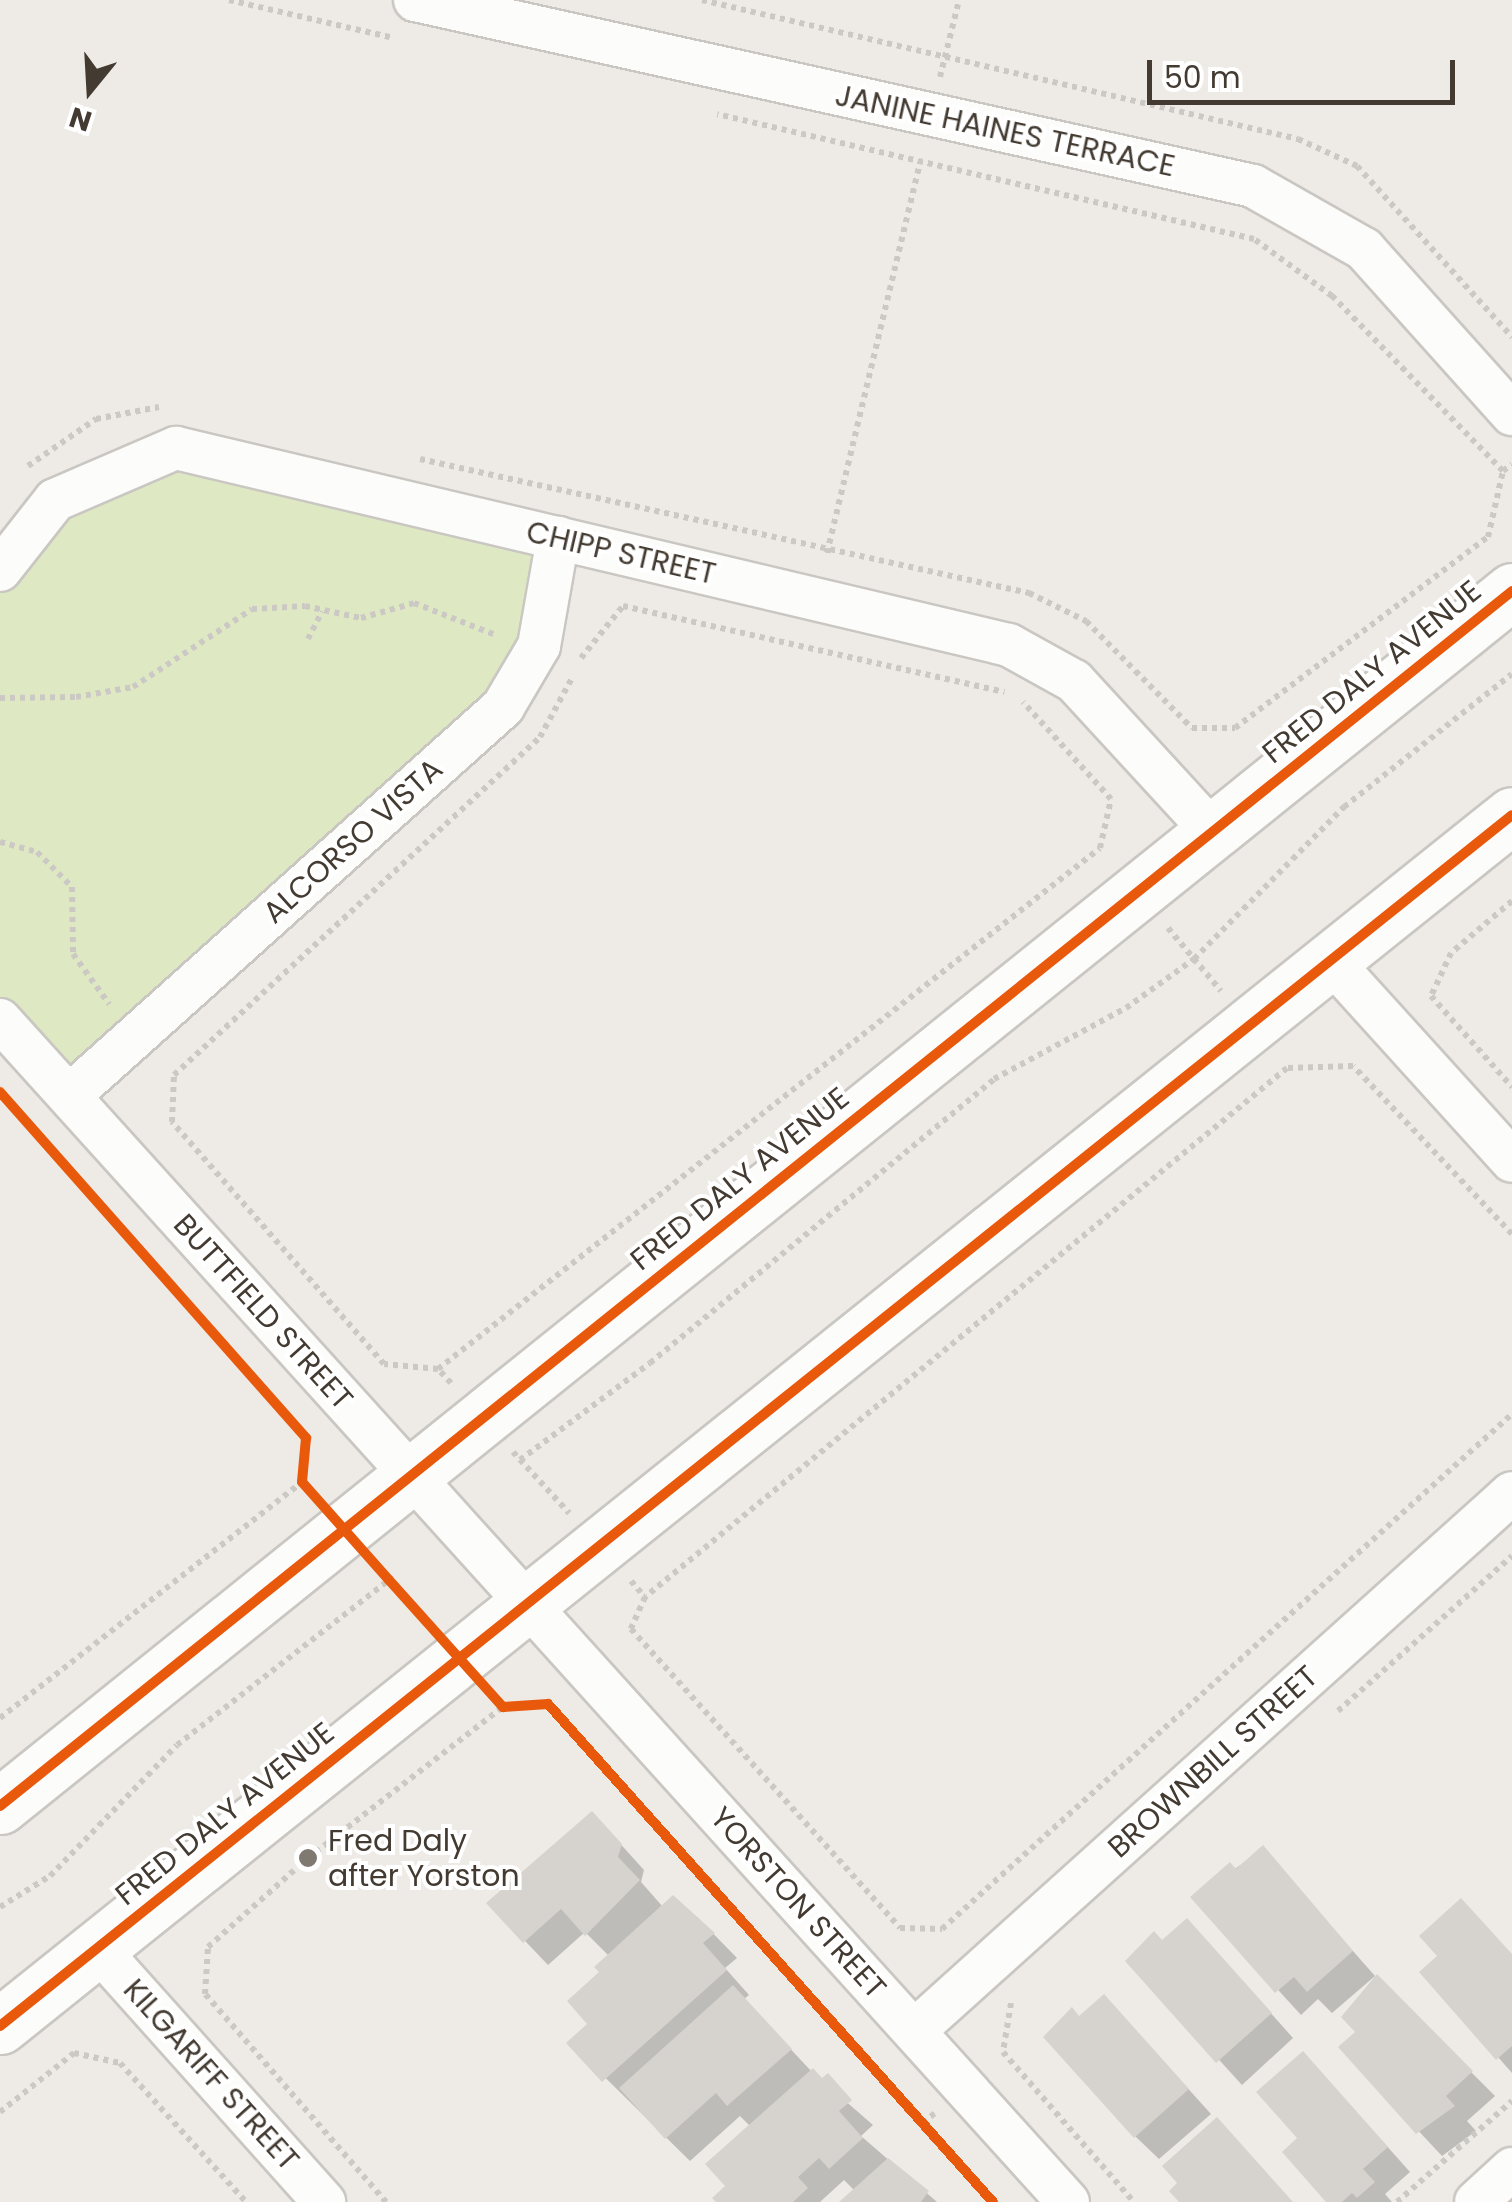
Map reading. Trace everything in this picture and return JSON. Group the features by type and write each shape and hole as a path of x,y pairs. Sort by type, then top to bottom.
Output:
{"street":[{"name":"JANINE HAINES TERRACE","path":"415,0 1253,186 1364,249 1512,414"},
{"name":"CHIPP STREET","path":"0,570 55,500 176,448 1008,645 1074,682 1213,832"},
{"name":"ALCORSO VISTA","path":"69,1096 503,707 539,646 558,538"},
{"name":"FRED DALY AVENUE","path":"0,1806 1512,592"},
{"name":"FRED DALY AVENUE","path":"0,2026 1512,814"},
{"path":"1330,960 1512,1161"},
{"name":"BUTTFIELD STREET","path":"0,1020 527,1603"},
{"name":"BROWNBILL STREET","path":"914,2031 1512,1492"},
{"name":"YORSTON STREET","path":"527,1603 1068,2202"},
{"name":"KILGARIFF STREET","path":"97,1948 324,2202"},
{"path":"1476,2202 1512,2169"}],"path":[{"path":"229,0 402,40"},
{"path":"816,600 959,0"},
{"path":"709,112 1254,239 1332,296 1503,471"},
{"path":"1029,593 1086,621 1192,728 1235,728 1488,537 1503,471 1512,464"},
{"path":"0,698 76,698 133,688 252,609 322,611 361,618 397,602 414,603 491,634"},
{"path":"174,1075 540,737 582,656 623,606 1016,695 1111,800 1100,848 438,1369"},
{"path":"308,638 322,611"},
{"path":"520,1460 650,1363 994,1079 1126,1008 1194,959 1344,807 1512,674"},
{"path":"0,842 37,852 72,887 72,954 174,1075 172,1122 384,1364 438,1369 645,1597"},
{"path":"1100,848 1287,1068"},
{"path":"1512,901 1451,954 1430,996 1512,1087"},
{"path":"1512,1234 1353,1066 1287,1068 645,1597 632,1629 900,1928 942,1930 1512,1414"},
{"path":"0,1718 302,1482 304,1468"},
{"path":"302,1482 400,1593"},
{"path":"1334,1715 1512,1556"},
{"path":"0,1907 50,1876 177,1744 388,1580"},
{"path":"459,1658 503,1707"},
{"path":"386,2202 205,1994 208,1947 308,1858 503,1707 518,1706"},
{"path":"1022,1993 1008,2006 1003,2052 1134,2202"},
{"path":"0,2112 74,2053 120,2063 246,2202"},
{"path":"1397,2202 1512,2101"},
{"path":"910,2109 934,2136"}],"green space":[{"path":"176,448 558,538 539,646 69,1096 0,1020 0,570 55,500"}],"building":[{"path":"592,1811 622,1844 618,1857 640,1880 585,1936 561,1909 523,1943 486,1903"},
{"path":"1263,1845 1353,1951 1307,1992 1294,1977 1275,1993 1190,1897 1230,1862 1236,1869"},
{"path":"673,1895 715,1933 703,1943 727,1970 602,2082 566,2043 587,2024 567,2001 599,1972 594,1967"},
{"path":"1461,1898 1512,1954 1512,2046 1496,2060 1419,1972 1437,1956 1419,1936"},
{"path":"1187,1918 1272,2013 1216,2063 1125,1961 1154,1931 1162,1940"},
{"path":"1377,1974 1473,2071 1446,2096 1455,2106 1416,2134 1338,2047 1355,2032 1341,2017"},
{"path":"733,1985 792,2049 727,2106 716,2093 665,2139 619,2088"},
{"path":"1104,1994 1189,2089 1134,2138 1043,2037 1072,2007 1079,2016"},
{"path":"1303,2051 1388,2147 1363,2169 1375,2182 1357,2198 1352,2193 1342,2202 1326,2202 1282,2152 1297,2138 1256,2092"},
{"path":"813,2068 822,2078 828,2073 852,2100 839,2111 863,2138 829,2169 819,2158 798,2177 808,2188 793,2202 716,2202 712,2198 725,2186 705,2164"},
{"path":"1217,2117 1293,2202 1179,2202 1169,2191 1177,2183 1162,2166"},
{"path":"888,2158 929,2191 921,2202 839,2202"}],"cycle path":[{"path":"0,1806 1512,591"},
{"path":"0,2026 1512,815"},
{"path":"0,1092 306,1438 302,1482 389,1580 503,1707 548,1704 993,2202"}],"place":[{"name":"Fred Daly after Yorston","path":"308,1858"}]}
